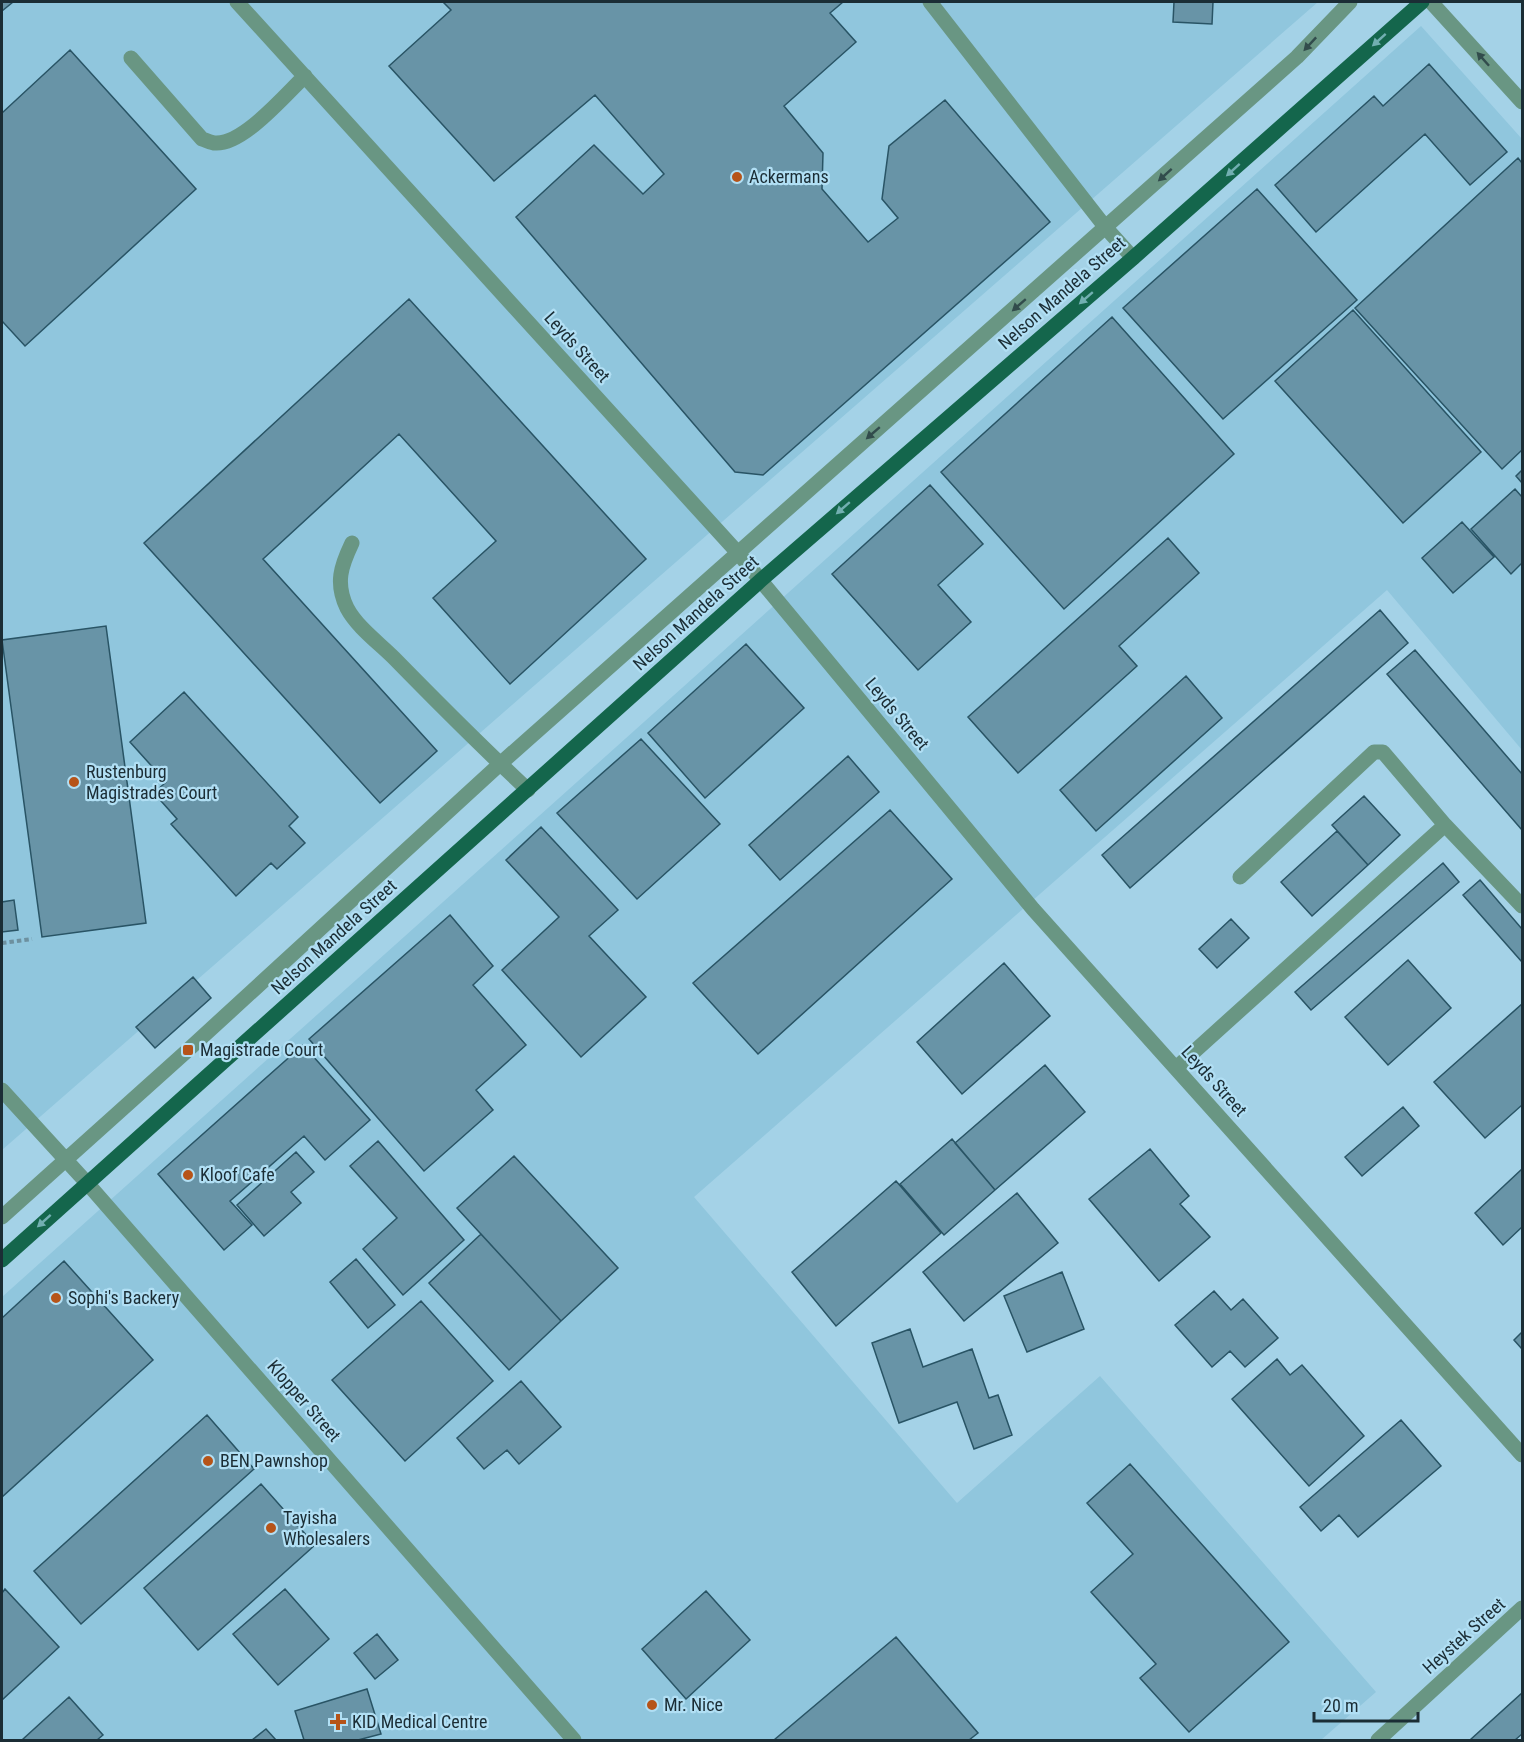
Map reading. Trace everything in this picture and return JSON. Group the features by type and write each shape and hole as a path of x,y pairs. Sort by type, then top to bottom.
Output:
{"main road":[{"name":"Nelson Mandela Street","path":"2,1260 761,580 1133,258 1422,2"}],"street":[{"name":"Leyds Street","path":"237,2 738,553 1033,909 1522,1455"},
{"path":"930,2 1106,228 1133,258"},
{"path":"2,1217 500,764 1297,57 1350,2"},
{"path":"1431,2 1522,102"},
{"path":"131,58 202,139 216,143 234,139 248,129 304,76"},
{"path":"352,543 341,567 341,590 348,609 362,626 528,790"},
{"path":"1240,877 1374,752 1383,752 1445,825 1522,906"},
{"path":"1176,1068 1445,825"},
{"name":"Klopper Street","path":"2,1090 87,1183 574,1740"},
{"name":"Heystek Street","path":"1378,1740 1522,1608"}],"path":[{"path":"2,943 32,939"}],"shaded area":[{"path":"2,2 1318,2 2,1150"},
{"path":"1421,26 1522,139 1522,750 1387,590 694,1197 957,1503 1100,1376 1376,1692 1321,1740 2,1740 2,1297"}],"building":[{"path":"2,2 13,2 2,11"},
{"path":"443,2 843,2 830,13 856,42 784,106 823,153 822,189 868,242 898,218 882,199 889,146 945,100 1050,222 763,475 735,472 516,217 594,145 643,194 664,174 595,95 494,181 389,66 451,10"},
{"path":"1174,2 1213,2 1212,24 1173,22"},
{"path":"70,50 196,189 25,346 2,321 2,113"},
{"path":"1429,64 1507,152 1470,185 1425,134 1316,232 1275,185 1374,96 1383,106"},
{"path":"1518,158 1522,163 1522,450 1502,469 1355,308"},
{"path":"1257,189 1357,300 1223,419 1123,308"},
{"path":"409,299 646,559 510,684 433,598 496,541 399,434 263,559 437,751 380,803 144,543"},
{"path":"1353,310 1481,452 1403,523 1275,381"},
{"path":"1112,317 1234,454 1064,609 941,472"},
{"path":"1522,470 1522,483 1516,476"},
{"path":"930,485 983,544 938,585 971,622 918,670 832,574"},
{"path":"1515,489 1522,497 1522,563 1511,574 1471,529"},
{"path":"1462,522 1494,557 1453,593 1422,558"},
{"path":"1168,538 1199,573 1119,646 1137,666 1018,773 968,717"},
{"path":"1380,610 1408,643 1130,888 1102,855"},
{"name":"Rustenburg Magistrades Court","path":"106,626 146,923 42,937 2,640"},
{"path":"746,644 804,708 705,798 648,733"},
{"path":"1415,650 1522,774 1522,830 1387,674"},
{"path":"1186,676 1222,718 1096,831 1060,790"},
{"path":"184,692 298,817 289,826 305,843 277,869 271,863 236,896 171,824 177,819 154,793 166,782 130,742"},
{"path":"641,739 720,824 637,899 557,813"},
{"path":"848,756 879,792 780,880 749,845"},
{"path":"1364,796 1400,835 1368,865 1332,825"},
{"path":"890,810 952,879 758,1054 693,983"},
{"path":"541,827 618,910 589,936 646,997 581,1057 502,970 559,917 506,860"},
{"path":"1337,831 1368,865 1312,916 1281,882"},
{"path":"1443,863 1459,882 1311,1010 1295,992"},
{"path":"1480,880 1522,929 1522,962 1463,895"},
{"path":"14,900 18,930 2,932 2,902"},
{"path":"450,915 493,966 473,985 526,1045 476,1090 493,1110 424,1171 309,1039"},
{"path":"1231,919 1249,938 1217,968 1199,949"},
{"path":"1408,960 1451,1008 1388,1065 1345,1017"},
{"path":"1004,963 1050,1016 962,1094 917,1042"},
{"path":"193,977 211,998 155,1048 136,1027"},
{"path":"1522,1004 1522,1105 1485,1138 1434,1082"},
{"path":"303,1045 370,1120 325,1160 304,1136 230,1201 252,1225 224,1250 158,1174"},
{"path":"1045,1065 1085,1112 995,1190 955,1143"},
{"path":"1403,1107 1419,1126 1362,1176 1345,1157"},
{"path":"952,1139 995,1190 944,1235 900,1184"},
{"path":"378,1141 464,1240 403,1295 363,1249 397,1218 350,1166"},
{"path":"1150,1149 1189,1196 1180,1204 1210,1237 1159,1281 1089,1199"},
{"path":"296,1152 314,1172 291,1192 301,1203 264,1236 237,1205"},
{"path":"514,1156 618,1268 561,1321 457,1208"},
{"path":"1522,1169 1522,1227 1503,1245 1475,1213"},
{"path":"896,1181 941,1233 836,1326 792,1272"},
{"path":"1017,1193 1058,1243 964,1321 923,1272"},
{"path":"481,1234 561,1321 509,1370 429,1283"},
{"path":"356,1259 395,1305 368,1328 330,1282"},
{"path":"64,1261 153,1360 2,1497 2,1318"},
{"path":"1062,1272 1084,1329 1027,1352 1004,1296"},
{"path":"1214,1291 1231,1310 1243,1299 1278,1338 1245,1367 1230,1351 1212,1367 1175,1325"},
{"path":"421,1301 493,1381 405,1461 332,1380"},
{"path":"910,1329 923,1367 972,1349 989,1398 998,1395 1012,1435 974,1449 957,1402 899,1423 872,1343"},
{"path":"1522,1332 1522,1349 1514,1340"},
{"path":"1277,1359 1290,1375 1302,1365 1364,1436 1309,1486 1232,1399"},
{"path":"521,1381 561,1427 519,1464 507,1450 484,1469 457,1438"},
{"path":"207,1415 254,1469 81,1624 34,1571"},
{"path":"1401,1420 1441,1466 1358,1537 1339,1515 1321,1531 1300,1507"},
{"path":"1130,1464 1289,1642 1189,1732 1140,1678 1156,1664 1091,1592 1133,1554 1087,1503"},
{"path":"261,1484 315,1545 198,1650 144,1588"},
{"path":"5,1589 59,1647 2,1700 2,1593"},
{"path":"285,1589 329,1639 278,1685 233,1634"},
{"path":"706,1591 750,1640 686,1699 642,1649"},
{"path":"377,1634 398,1660 375,1679 354,1653"},
{"path":"896,1637 978,1733 969,1740 774,1740"},
{"name":"KID Medical Centre","path":"367,1689 381,1734 358,1740 304,1740 295,1711"},
{"path":"1522,1693 1522,1734 1515,1740 1470,1740"},
{"path":"69,1697 103,1735 97,1740 22,1740"},
{"path":"266,1729 276,1740 252,1740"}],"place":[{"name":"Ackermans","path":"737,177"},
{"name":"Rustenburg Magistrades Court","path":"74,782"},
{"name":"Magistrade Court","path":"188,1050"},
{"name":"Kloof Cafe","path":"188,1175"},
{"name":"Sophi's Backery","path":"56,1298"},
{"name":"BEN Pawnshop","path":"208,1461"},
{"name":"Tayisha Wholesalers","path":"271,1528"},
{"name":"Mr. Nice","path":"652,1705"},
{"name":"KID Medical Centre","path":"338,1722"}]}
